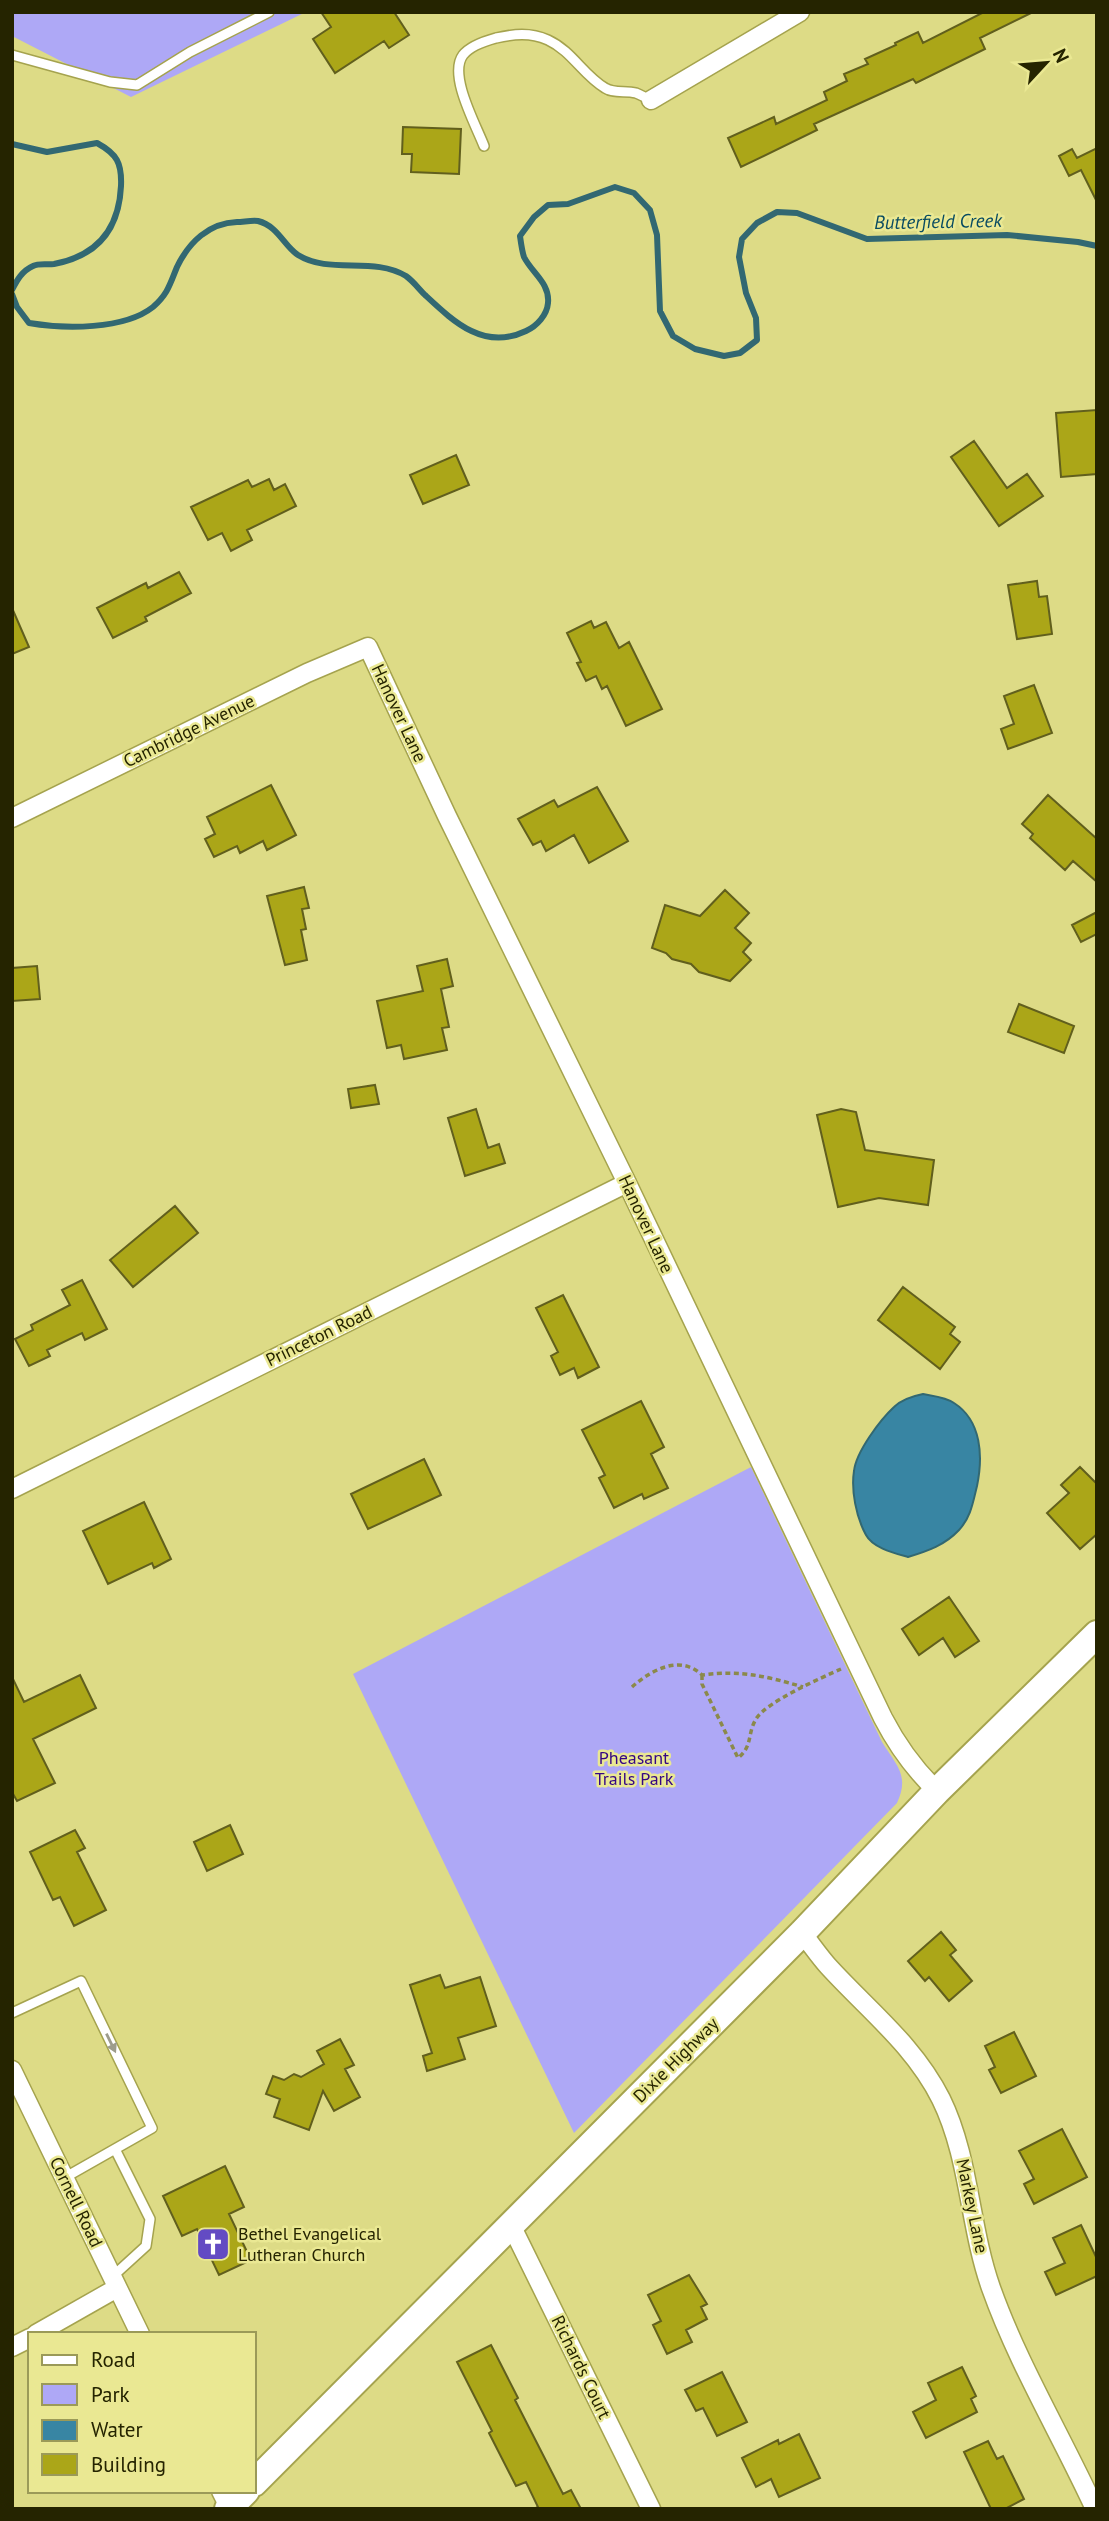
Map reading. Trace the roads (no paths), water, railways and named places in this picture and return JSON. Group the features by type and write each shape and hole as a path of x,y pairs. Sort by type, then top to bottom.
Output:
{"main road":[{"name":"Dixie Highway","path":"256,2481 802,1933 937,1791 1097,1634"}],"street":[{"path":"651,100 800,12"},
{"name":"Cambridge Avenue","path":"12,818 307,673 368,647"},
{"name":"Hanover Lane","path":"368,647 855,1662 899,1749 937,1791"},
{"name":"Princeton Road","path":"12,1489 626,1182"},
{"name":"Markey Lane","path":"802,1933 828,1966 893,2031 921,2066 941,2099 961,2151 970,2203 990,2286 1009,2333 1095,2509"},
{"name":"Cornell Road","path":"12,2070 140,2332"},
{"name":"Richards Court","path":"511,2225 651,2509"},
{"path":"39,2332 114,2283"},
{"path":"12,2347 28,2338"}],"lane":[{"path":"12,55 110,82 137,85 190,52 270,12"},
{"path":"484,146 463,96 458,71 461,57 470,48 491,40 515,34 548,40 565,50 607,90 635,93 651,100"},
{"path":"12,2013 81,1981 152,2128 64,2178"},
{"path":"114,2283 146,2246 150,2219 115,2149"}],"water":[{"path":"923,1394 951,1401 970,1419 980,1452 979,1475 971,1509 959,1530 936,1547 908,1557 890,1552 869,1540 857,1512 853,1478 859,1455 882,1420 900,1402"}],"waterway":[{"name":"Butterfield Creek","path":"12,144 47,152 97,143 114,155 121,178 116,215 103,238 94,247 69,260 29,268 20,276 12,290"},
{"name":"Butterfield Creek","path":"12,294 17,307 29,323 76,327 126,320 141,315 162,298 182,258 201,236 227,223 256,221 271,227 293,251 310,261 393,270 409,278 447,315 471,331 497,338 511,336 538,323 544,316 548,303 543,284 524,257 520,236 534,217 548,205 568,204 615,187 634,193 650,210 657,235 660,311 673,336 695,349 724,356 740,353 757,340 756,318 746,293 739,257 742,239 757,223 777,212 797,213 867,239 1007,235 1097,246"}],"place":[{"name":"Bethel Evangelical Lutheran Church","path":"213,2244"}],"park label":[{"name":"Pheasant Trails Park","path":"634,1768"}]}
